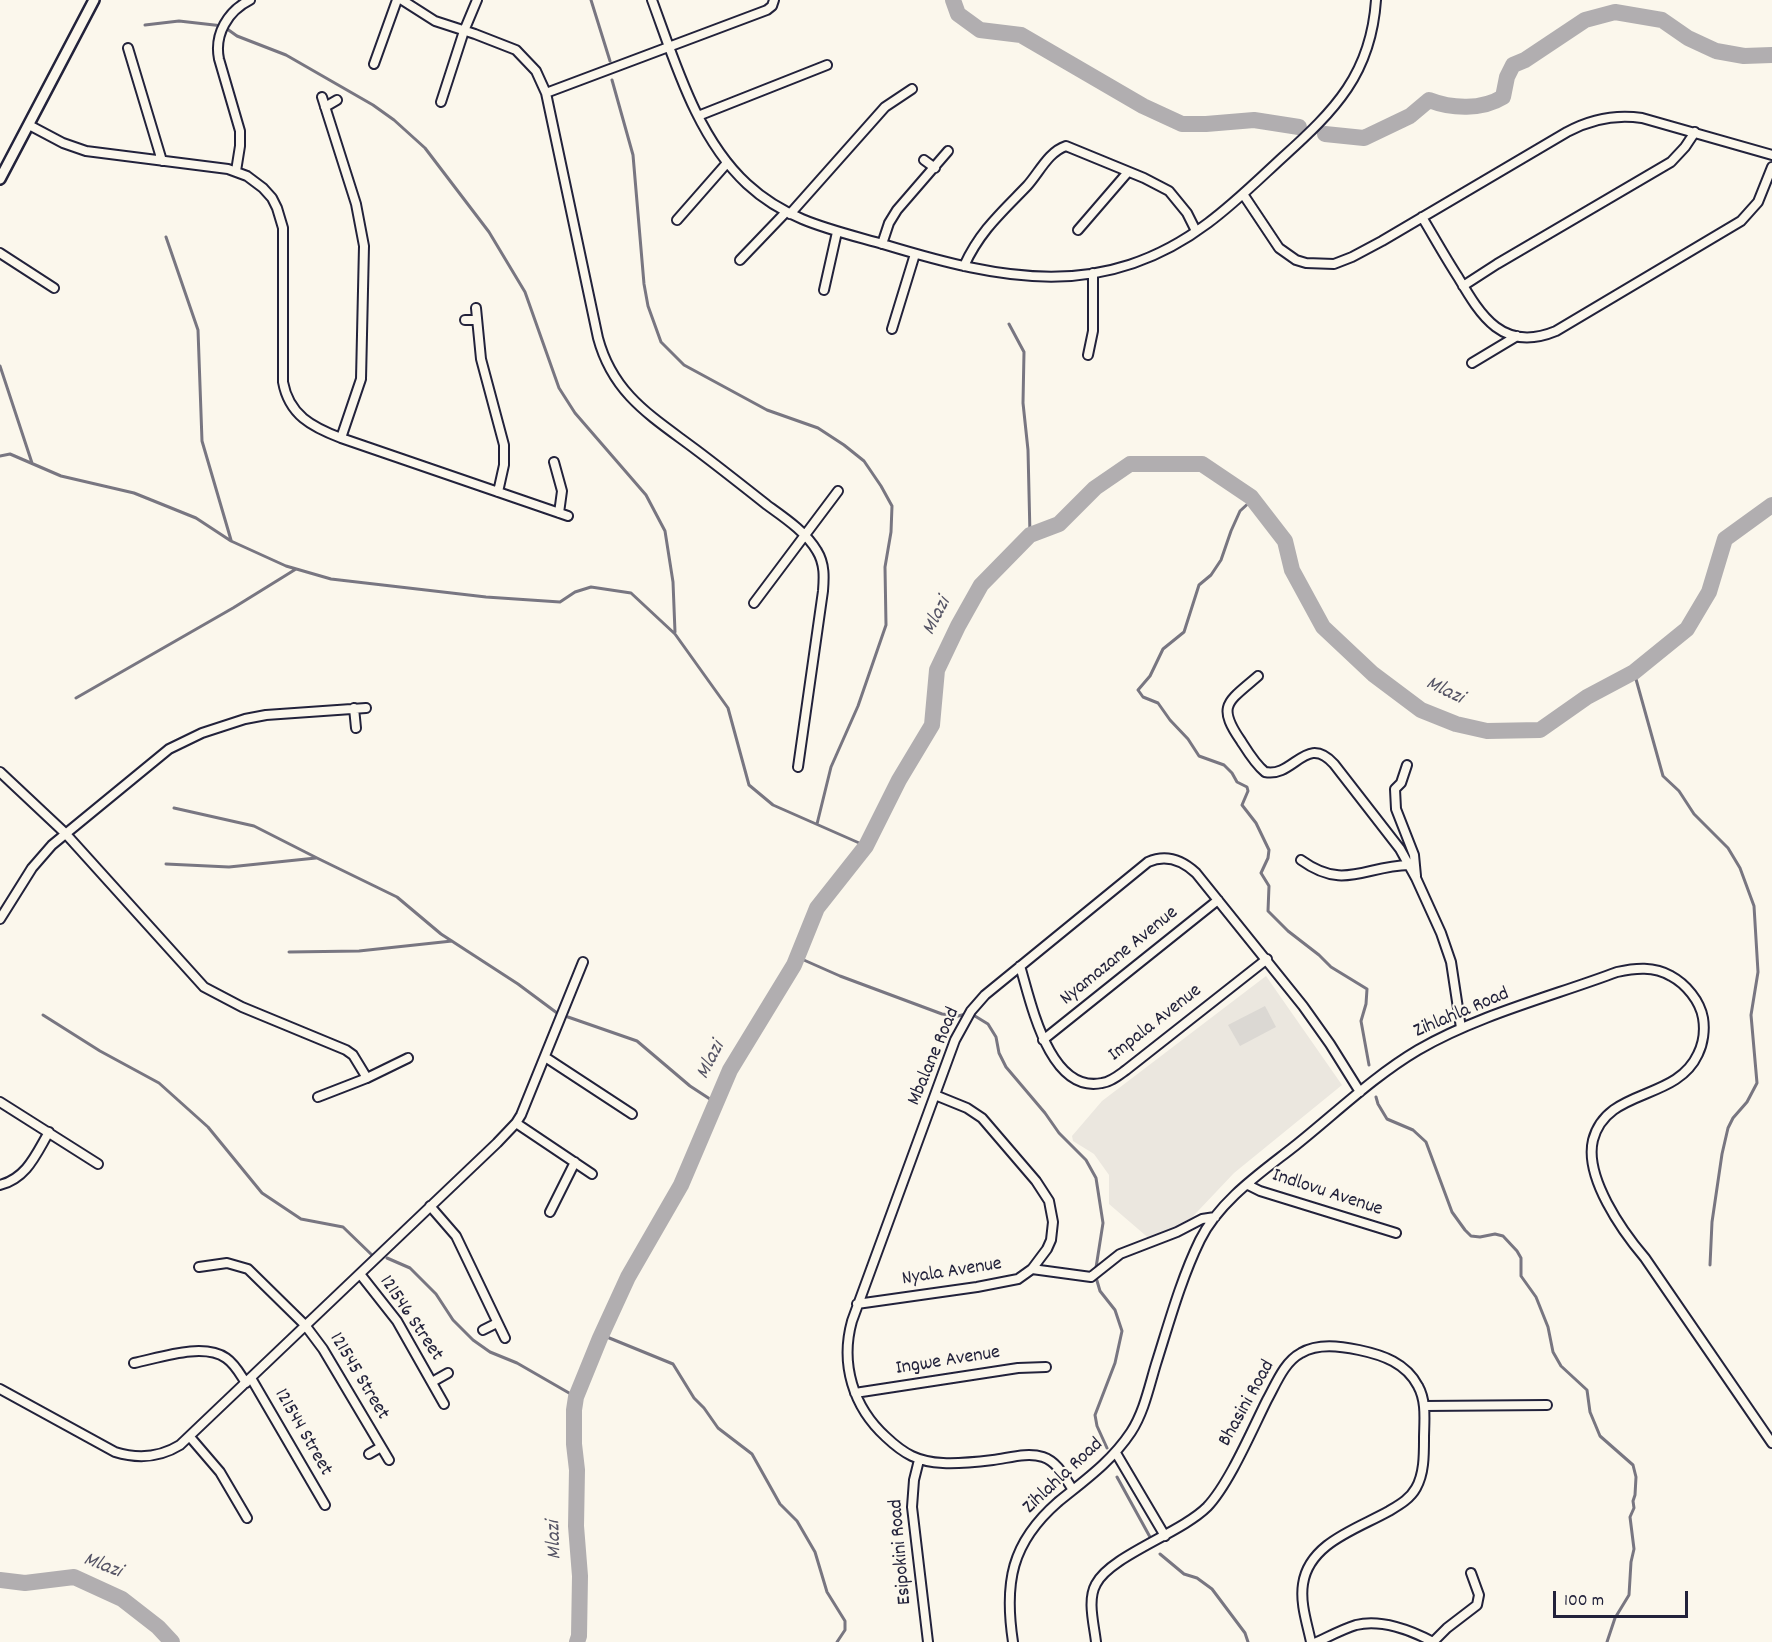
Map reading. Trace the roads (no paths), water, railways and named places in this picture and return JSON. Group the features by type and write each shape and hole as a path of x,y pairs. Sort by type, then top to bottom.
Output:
{"street":[{"path":"0,179 94,0"},
{"path":"236,171 240,131 217,48 220,34 228,18 242,4 250,0"},
{"path":"374,64 397,0"},
{"path":"402,0 427,17 516,50 536,71 546,93 591,304 606,363 617,381 638,406 805,536 821,559 824,581 798,767"},
{"path":"441,102 464,31 477,0"},
{"path":"652,0 698,116 713,144 748,185 788,213 837,232 996,274 1038,278 1093,273 1146,258 1177,244 1242,194 1319,125 1343,98 1363,59 1372,30 1376,0"},
{"path":"546,93 767,10 772,6 774,0"},
{"path":"128,48 162,161"},
{"path":"698,116 827,65"},
{"path":"740,261 788,213 885,107 912,89"},
{"path":"322,97 356,204 364,246 361,379 341,438"},
{"path":"326,107 337,100"},
{"path":"1242,194 1279,248 1296,260 1315,265 1334,264 1352,257 1567,132 1594,120 1629,116 1656,121 1772,155"},
{"path":"29,125 63,143 87,151 236,171 256,181 272,198 283,228 282,367 284,390 304,421 341,438 568,516"},
{"path":"1463,286 1665,166 1678,155 1695,132"},
{"path":"964,266 984,231 1060,148 1069,146 1161,186 1173,195 1187,213 1196,231"},
{"path":"882,244 889,223 897,210 948,151"},
{"path":"924,160 935,168"},
{"path":"677,220 727,163"},
{"path":"1422,217 1484,318 1496,328 1517,336 1540,336 1556,331 1741,221 1758,202 1772,167"},
{"path":"1078,230 1128,172"},
{"path":"824,290 837,232"},
{"path":"0,253 54,288"},
{"path":"892,329 915,254"},
{"path":"1088,355 1093,331 1093,273"},
{"path":"476,308 484,373 504,445 504,465 498,492"},
{"path":"465,320 477,320"},
{"path":"1472,363 1517,336"},
{"path":"554,462 562,491 559,513"},
{"path":"754,603 838,491"},
{"path":"1258,676 1234,699 1227,710 1226,716 1232,728 1265,772 1276,773 1308,754 1324,755 1334,764 1393,839 1416,878 1441,933 1451,962 1461,1028"},
{"path":"354,708 356,728"},
{"path":"0,919 38,861 65,833 169,749 202,733 245,719 266,715 366,708"},
{"path":"1407,765 1401,783 1395,789 1396,809 1414,855 1416,878"},
{"path":"0,772 65,833 204,987 242,1007 346,1050 352,1055 367,1078"},
{"name":"Mbalane Road","path":"1073,1490 1053,1462 1037,1456 960,1463 919,1460 902,1450 863,1412 855,1393 847,1356 849,1331 857,1304 955,1040 970,1013 985,995 1148,862 1155,859 1172,859 1188,866 1267,959 1318,1027 1360,1092"},
{"path":"1301,860 1321,873 1341,876 1409,865"},
{"name":"Nyamazane Avenue","path":"1043,1040 1218,900"},
{"name":"Impala Avenue","path":"1020,966 1043,1040 1056,1061 1076,1079 1095,1084 1107,1082 1126,1070 1267,959"},
{"path":"0,1389 106,1449 123,1455 142,1457 160,1454 180,1445 516,1123 583,962"},
{"name":"Zihlahla Road","path":"1013,1642 1008,1601 1016,1560 1030,1532 1039,1520 1116,1453 1140,1415 1170,1318 1194,1253 1215,1217 1248,1185 1360,1092 1406,1058 1461,1028 1617,972 1637,969 1654,970 1669,974 1680,982 1691,993 1702,1012 1704,1021 1701,1048 1696,1060 1681,1077 1668,1086 1629,1100 1603,1118 1593,1142 1592,1167 1601,1190 1632,1242 1772,1443"},
{"path":"545,1057 632,1114"},
{"path":"318,1097 367,1078 408,1058"},
{"name":"Nyala Avenue","path":"857,1304 1018,1279 1032,1269 1047,1249 1053,1231 1052,1213 1043,1191 982,1118 967,1108 935,1095"},
{"path":"0,1102 98,1164"},
{"path":"516,1123 592,1174"},
{"path":"0,1185 15,1179 28,1168 49,1132"},
{"path":"550,1212 575,1162"},
{"name":"Indlovu Avenue","path":"1248,1185 1260,1191 1396,1233"},
{"path":"430,1206 456,1236 505,1338"},
{"path":"1032,1269 1091,1277 1120,1254 1178,1232 1202,1219 1215,1217"},
{"name":"121545 Street","path":"199,1267 226,1263 248,1269 305,1325 323,1349 389,1460"},
{"name":"121546 Street","path":"360,1274 391,1312 444,1404"},
{"path":"483,1330 497,1323"},
{"name":"Bhasini Road","path":"1096,1642 1092,1606 1097,1582 1119,1562 1165,1536 1202,1511 1215,1496 1278,1378 1289,1363 1301,1352 1335,1346 1361,1350 1389,1359 1410,1372 1421,1392 1424,1406 1424,1451 1422,1474 1412,1495 1397,1506 1330,1543 1313,1557 1305,1574 1302,1595 1311,1642"},
{"name":"121544 Street","path":"134,1363 191,1352 214,1352 230,1361 249,1381 325,1505"},
{"name":"Ingwe Avenue","path":"855,1393 1031,1366 1046,1367"},
{"name":"121546 Street","path":"432,1382 448,1372"},
{"path":"1424,1406 1547,1405"},
{"path":"190,1437 220,1472 247,1518"},
{"name":"121545 Street","path":"369,1454 381,1447"},
{"path":"1116,1453 1165,1536"},
{"name":"Esipokini Road","path":"919,1460 914,1480 912,1507 928,1642"},
{"path":"1317,1642 1346,1629 1369,1624 1404,1630 1433,1642 1477,1605 1479,1595 1471,1573"}],"waterway":[{"path":"591,0 610,61"},
{"path":"953,0 958,14 980,30 1021,35 1143,106 1182,124 1254,120 1299,127"},
{"path":"1325,134 1364,138 1410,116 1429,100 1467,107 1495,101 1503,97 1507,77 1513,65 1525,60 1585,20 1615,12 1662,20 1688,38 1716,51 1744,56 1772,55"},
{"path":"145,25 179,21 223,26 237,36 286,55 373,105 394,120 425,148 489,232 525,292 559,388 575,413 646,495 665,531 673,582 675,632"},
{"path":"612,80 633,155 644,284 648,306 661,342 684,365 767,410 818,428 844,445 864,461 892,506 891,532 885,567 886,625 858,706 831,767 817,824"},
{"path":"166,237 198,330 202,441 231,540"},
{"path":"1009,324 1024,352 1023,403 1028,450 1030,535"},
{"path":"0,366 32,463"},
{"path":"0,456 10,454 61,476 134,493 196,518 231,541 286,566 331,579 486,597 560,602 575,592 591,587 631,593 675,634 728,708 749,785 773,805 866,846"},
{"name":"Mlazi","path":"577,1642 580,1576 576,1526 577,1470 574,1410 576,1397 600,1338 628,1277 681,1185 730,1070 794,965 817,908 866,846 899,780 932,725 937,670 958,626 981,585 1030,535 1059,524 1095,488 1130,464 1202,464 1251,497 1285,541 1292,570 1323,627 1373,674 1421,710 1456,724 1487,731 1540,730 1587,697 1634,672 1687,629 1709,592 1725,539 1772,505"},
{"path":"1253,499 1240,511 1221,560 1211,575 1199,585 1184,632 1163,649 1150,676 1138,690 1143,697 1158,703 1199,756 1224,765 1237,782 1247,787 1248,791 1242,805 1256,823 1269,850 1261,873 1269,886 1268,911 1331,967 1367,989 1361,1021 1369,1065"},
{"path":"76,698 296,569"},
{"path":"1634,672 1663,776 1679,791 1694,814 1728,848 1740,868 1754,906 1758,972 1751,1015 1757,1083 1747,1102 1733,1118 1728,1128 1712,1222 1710,1265"},
{"path":"174,808 254,826 397,897 441,934 518,984 557,1013"},
{"path":"166,864 229,867 316,858"},
{"path":"289,952 359,951 452,941"},
{"path":"797,957 840,976 942,1014 958,1016 970,1013 988,1024 996,1037 999,1053 1006,1067 1059,1133 1086,1160 1096,1178 1103,1223 1095,1274 1100,1291 1115,1310 1122,1331 1115,1363 1095,1415 1097,1426 1107,1448"},
{"path":"43,1015 100,1051 159,1083 208,1127 262,1193 301,1219 343,1227 373,1256"},
{"path":"568,1017 637,1041 690,1086 716,1103"},
{"path":"1376,1097 1387,1119 1413,1130 1426,1142 1452,1212 1465,1230 1471,1236 1495,1234 1503,1236 1517,1251 1521,1258 1521,1276 1536,1297 1548,1327 1553,1352 1561,1366 1587,1390 1590,1412 1600,1436 1633,1465 1636,1477 1635,1495 1634,1508 1630,1517 1634,1549 1629,1595 1615,1618 1607,1642"},
{"path":"387,1258 410,1268 436,1294 453,1320 473,1340 490,1352 517,1363 576,1397"},
{"path":"602,1335 673,1364 694,1398 718,1428 752,1454 780,1504 797,1521 815,1552 827,1592 845,1621 845,1630 837,1642"},
{"path":"1117,1477 1150,1537"},
{"path":"1160,1554 1184,1574 1197,1578 1212,1589 1245,1633 1248,1642"},
{"name":"Mlazi","path":"0,1580 25,1583 74,1577 122,1599 158,1627 172,1642"}]}
